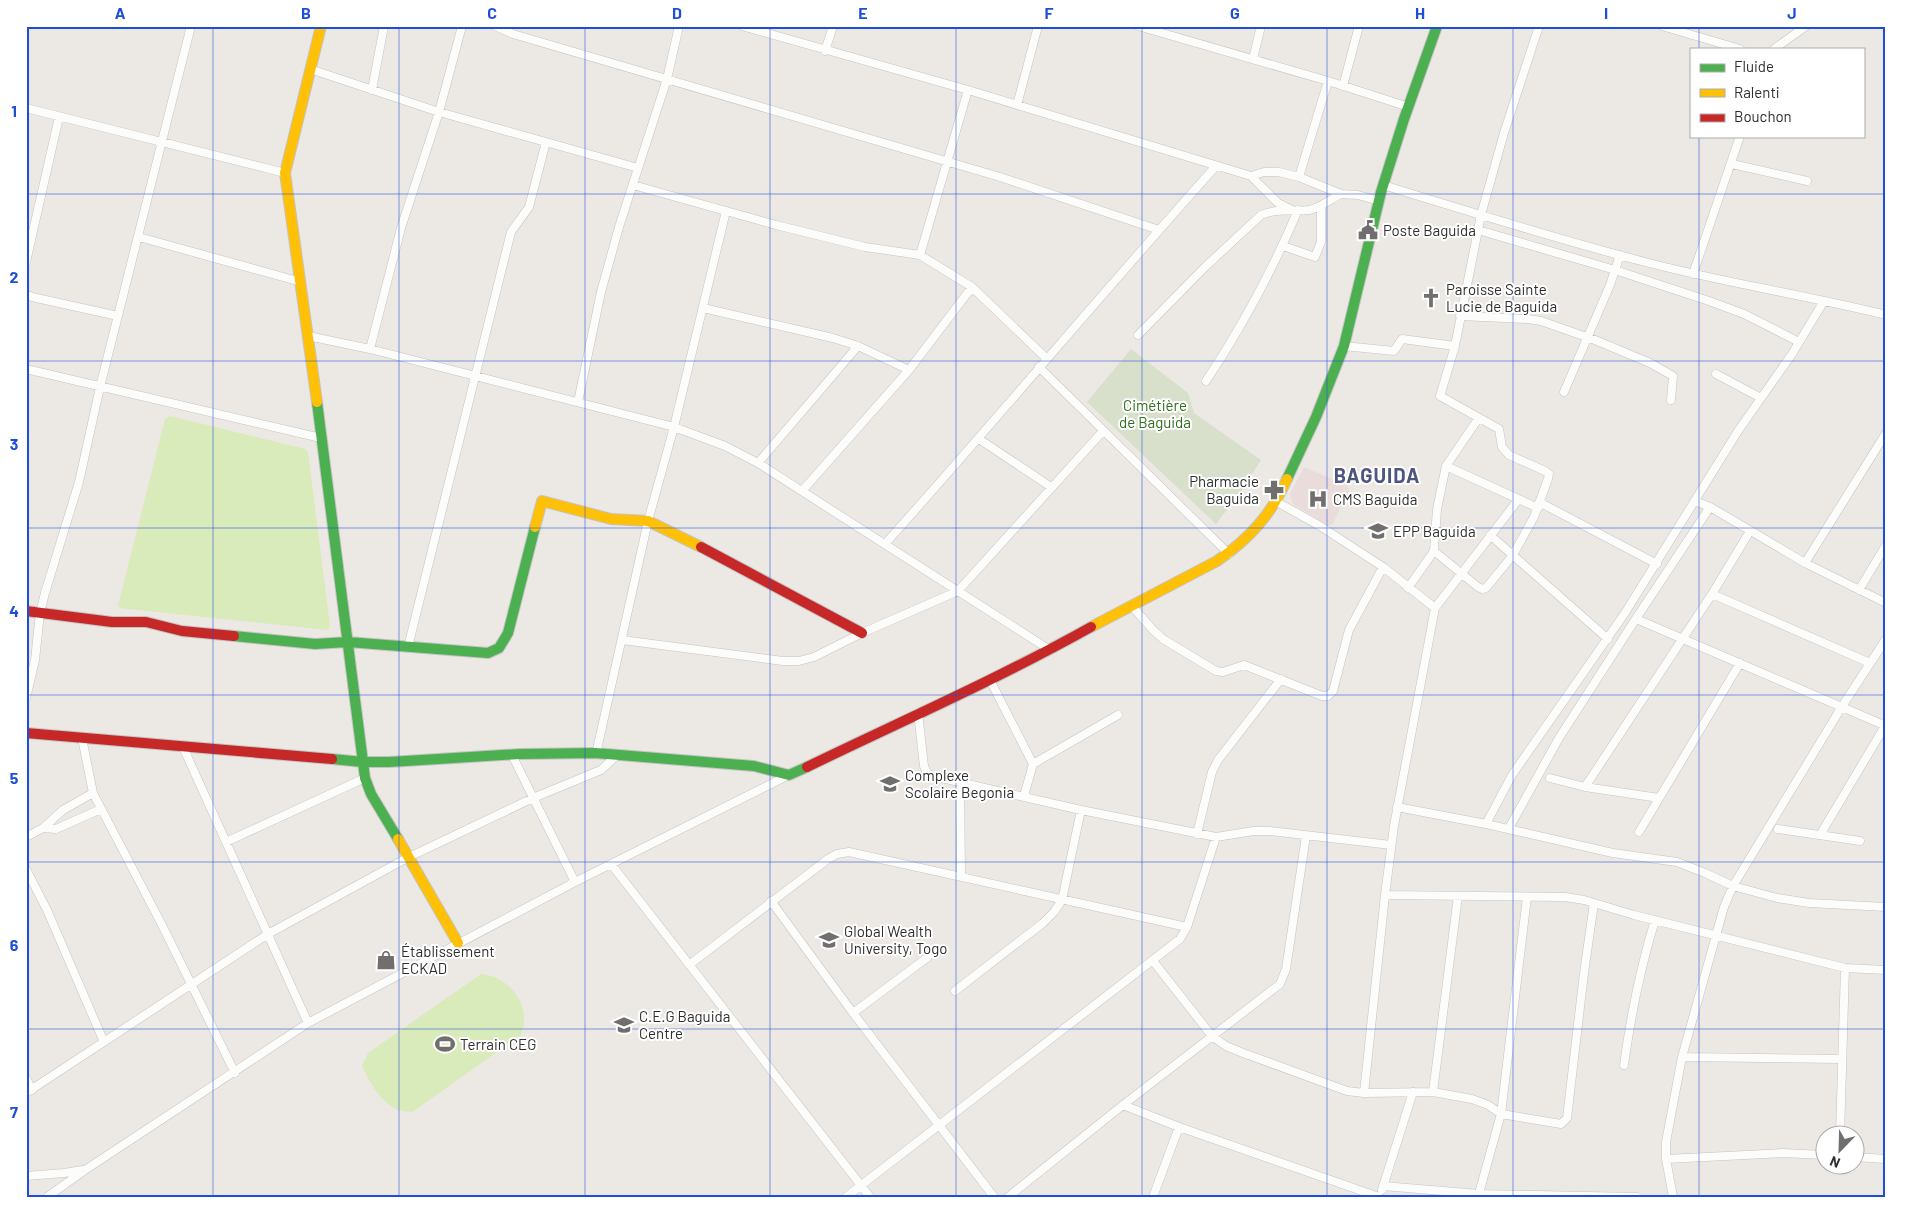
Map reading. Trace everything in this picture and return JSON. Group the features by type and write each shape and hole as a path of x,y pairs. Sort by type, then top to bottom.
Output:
{"street":[{"path":"26,698 35,660 40,613 79,482 100,387 190,26"},
{"path":"321,26 285,173 301,282 365,778 370,794 458,943"},
{"path":"372,90 384,26"},
{"path":"370,349 401,228 439,112 462,26"},
{"path":"494,26 513,34 1000,177 1159,230"},
{"path":"578,402 601,292 667,79 679,26"},
{"path":"742,26 1017,104 1251,176 1278,203 1295,210"},
{"path":"825,51 833,26"},
{"path":"1017,104 1038,26"},
{"path":"1138,26 1328,81 1409,107"},
{"path":"1253,59 1261,26"},
{"path":"1343,86 1359,26"},
{"path":"48,1197 85,1170 235,1073 308,1023 575,882 789,775 1050,650 1229,554 1264,520 1277,502 1316,417 1344,346 1383,185 1437,26"},
{"path":"1434,551 1478,587 1486,588 1513,556 1539,505 1549,474 1545,470 1509,455 1502,447 1499,430 1440,396 1455,346 1481,216 1504,133 1539,26"},
{"path":"1662,26 1737,48"},
{"path":"1775,48 1806,26"},
{"path":"310,69 439,112 638,168"},
{"path":"1299,177 1328,81"},
{"path":"920,255 968,90"},
{"path":"26,108 285,173"},
{"path":"26,262 60,117"},
{"path":"1693,274 1739,138"},
{"path":"408,647 511,232 529,207 546,142"},
{"path":"1732,164 1807,181"},
{"path":"885,544 979,439 1046,358 1110,288 1216,166"},
{"path":"1251,176 1264,172 1279,172 1299,177 1341,194 1358,195 1379,202"},
{"path":"633,185 864,247 920,255 972,286 1046,358"},
{"path":"1383,185 1481,216 1693,274 1886,315"},
{"path":"1138,335 1205,267 1261,215 1270,211 1308,210 1321,206 1341,194"},
{"path":"1283,246 1315,256 1321,242 1321,206"},
{"path":"1206,381 1234,339 1283,246 1295,210"},
{"path":"596,754 648,521 674,427 726,211"},
{"path":"1478,230 1615,270 1744,314 1799,342"},
{"path":"138,237 301,282"},
{"path":"1564,392 1610,285 1620,255"},
{"path":"802,491 909,370 972,286"},
{"path":"26,294 32,297 118,316"},
{"path":"1486,824 1512,775 1557,708 1608,639 1657,564 1738,430 1799,342 1824,301"},
{"path":"703,308 833,338 858,346 909,370"},
{"path":"1460,316 1541,321 1587,337 1650,363 1673,376 1671,400"},
{"path":"308,336 370,349 674,427 725,446 758,463 1050,650"},
{"path":"1344,346 1394,351 1402,339 1455,346"},
{"path":"758,463 858,346"},
{"path":"1039,367 1229,554"},
{"path":"26,369 321,438"},
{"path":"1716,374 1761,398"},
{"path":"1408,588 1434,551 1437,508 1446,466 1478,418"},
{"path":"622,640 782,661 798,661 814,657 862,633 958,591 1103,431"},
{"path":"1805,563 1886,433"},
{"path":"979,439 1051,487"},
{"path":"1446,466 1518,500 1539,505 1657,564"},
{"path":"1364,1093 1384,895 1397,807 1435,608 1460,573 1518,500"},
{"path":"26,611 112,622 146,622 182,631 212,635 315,644 348,642 488,653 499,648 508,633 542,501 604,518 648,521 731,562 862,633"},
{"path":"1695,501 1805,563 1886,603"},
{"path":"1277,502 1320,526 1383,567 1435,608"},
{"path":"1509,828 1569,724 1637,617 1710,508"},
{"path":"1490,535 1608,639"},
{"path":"1585,787 1683,639 1747,536"},
{"path":"1859,590 1886,545"},
{"path":"1131,605 1163,639 1216,671 1223,672 1244,665 1281,678 1322,696 1328,696 1333,691 1349,630 1383,567"},
{"path":"1712,594 1870,664"},
{"path":"1641,621 1885,726 1820,835"},
{"path":"1673,1197 1666,1159 1666,1142 1682,1057 1724,907 1733,886 1842,707 1886,639"},
{"path":"1639,832 1740,663"},
{"path":"1197,834 1212,772 1218,760 1281,678"},
{"path":"990,680 1032,764 1024,796"},
{"path":"918,713 924,766 927,773 933,776 1081,810 1216,837 1254,831 1392,845"},
{"path":"1032,764 1118,715"},
{"path":"26,733 364,762 396,762 512,755 596,754 754,766 789,775"},
{"path":"82,738 93,793 235,1073"},
{"path":"183,747 308,1023"},
{"path":"512,755 575,882"},
{"path":"26,1078 29,1092 268,934 407,858 533,798 601,770 616,756"},
{"path":"226,842 365,778"},
{"path":"1550,778 1585,787 1659,798"},
{"path":"960,781 961,878"},
{"path":"26,837 42,828 63,810 93,793"},
{"path":"1397,807 1509,828 1613,853 1677,862 1733,886 1777,898 1809,903 1886,907"},
{"path":"42,828 56,829 101,809"},
{"path":"954,991 1043,923 1054,912 1062,900 1081,810"},
{"path":"1778,830 1860,841"},
{"path":"1008,1197 1123,1105 1280,984 1286,969 1306,836"},
{"path":"846,1197 938,1124 1180,939 1188,927 1216,837"},
{"path":"689,964 828,858 849,852 1188,927"},
{"path":"611,864 870,1197"},
{"path":"26,869 47,910 104,1042"},
{"path":"1384,895 1565,897 1845,968 1886,970"},
{"path":"1433,1092 1458,896"},
{"path":"1479,1195 1501,1114 1527,897"},
{"path":"771,901 853,1013 994,1197"},
{"path":"1153,961 1212,1036 1226,1046 1251,1056 1347,1091 1364,1093 1433,1092 1472,1099 1501,1114 1561,1124 1567,1118 1594,903"},
{"path":"1624,1064 1633,1000 1640,967 1655,920"},
{"path":"853,1013 928,956"},
{"path":"1840,1126 1845,968"},
{"path":"1682,1057 1842,1060"},
{"path":"1123,1105 1179,1127 1379,1197 1413,1092"},
{"path":"1153,1197 1179,1127"},
{"path":"1666,1159 1783,1152 1814,1154"},
{"path":"1864,1158 1886,1159"},
{"path":"26,1176 64,1174 85,1170"},
{"path":"1383,1186 1479,1195 1637,1197"}],"shaded area":[{"name":"CMS Baguida","path":"1304,467 1348,486 1349,491 1332,525 1328,525 1293,504 1290,494"}],"green space":[{"name":"Cimétière de Baguida","path":"1131,349 1188,393 1194,413 1261,460 1242,490 1216,524 1087,402"},
{"path":"170,416 305,449 308,452 330,626 328,630 120,608 118,606 165,419"},
{"name":"Terrain CEG","path":"481,974 492,976 501,981 510,987 516,995 524,1014 521,1035 412,1112 394,1108 381,1097 362,1066 368,1053"}],"traffic: fast":[{"path":"1287,479 1316,417 1344,346 1381,192 1404,119 1437,26"},
{"path":"317,402 365,778 371,794 398,839"},
{"path":"234,636 315,644 348,642 488,653 499,648 508,633 535,527"},
{"path":"332,759 389,762 520,754 595,753 754,766 789,775 807,767"}],"traffic: slow":[{"path":"317,402 285,173 321,26"},
{"path":"1091,627 1229,553 1249,535 1266,515 1287,479"},
{"path":"535,527 542,501 611,519 648,521 701,547"},
{"path":"398,839 458,943"}],"traffic: jam":[{"path":"701,547 862,633"},
{"path":"26,611 112,622 146,622 182,631 234,636"},
{"path":"807,767 985,682 1091,627"},
{"path":"26,733 332,759"}],"place":[{"name":"Poste Baguida","path":"1368,230"},
{"name":"Paroisse Sainte Lucie de Baguida","path":"1431,298"},
{"name":"Pharmacie Baguida","path":"1274,490"},
{"name":"CMS Baguida","path":"1318,499"},
{"name":"EPP Baguida","path":"1378,531"},
{"name":"Complexe Scolaire Begonia","path":"890,784"},
{"name":"Global Wealth University, Togo","path":"829,940"},
{"name":"Établissement ECKAD","path":"386,960"},
{"name":"C.E.G Baguida Centre","path":"624,1025"},
{"name":"Terrain CEG","path":"445,1044"}],"district":[{"name":"BAGUIDA","path":"1377,475"}]}
